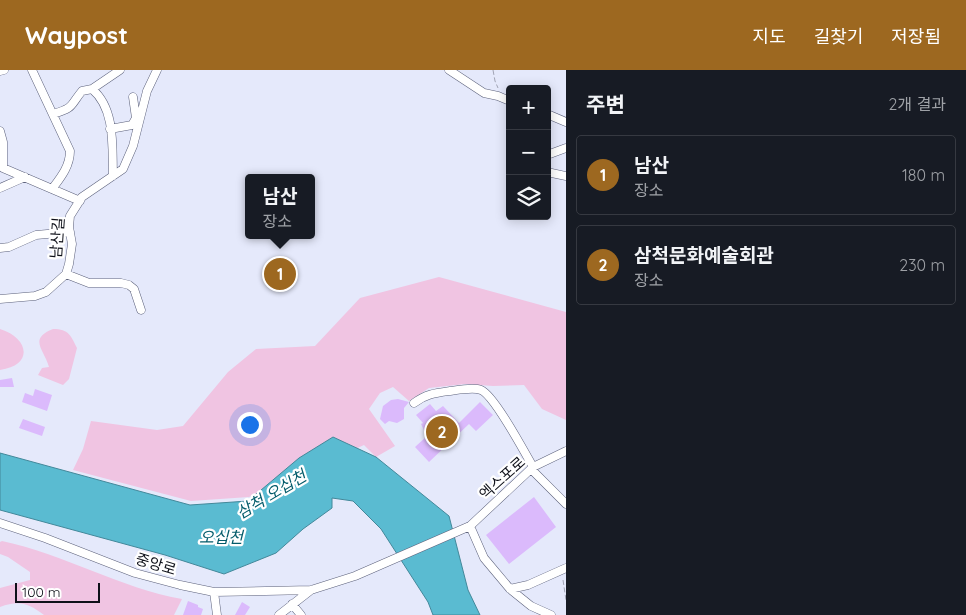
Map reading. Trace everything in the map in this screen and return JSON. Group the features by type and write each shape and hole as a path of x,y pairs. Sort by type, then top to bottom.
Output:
{"street":[{"path":"0,71 4,70"},
{"path":"32,70 70,151 70,159 66,169 52,189"},
{"path":"53,114 67,110 73,106 82,91 92,89 120,70"},
{"name":"남산길","path":"0,299 35,296 46,292 66,274 72,244 70,216 82,197 123,169 128,158 147,91 157,70"},
{"path":"449,70 484,93 506,99"},
{"path":"92,89 100,96 106,107 114,176"},
{"path":"110,129 132,125 138,120 133,97"},
{"path":"551,116 566,122"},
{"path":"0,131 3,142 3,168 80,201"},
{"path":"551,154 566,148"},
{"path":"551,173 566,176"},
{"path":"0,188 24,177"},
{"path":"0,248 9,247 36,235 70,232"},
{"path":"66,274 89,283 121,283 129,285 134,289 141,310"},
{"path":"414,403 423,396 432,393 456,390 481,390 488,395 498,408 532,468 566,504"},
{"name":"엑스포로","path":"311,590 355,576 470,526 532,468 566,451"},
{"name":"중앙로","path":"0,523 46,538 135,573 180,585 214,592 311,590"},
{"path":"470,526 484,558 510,589 531,606 551,615"},
{"path":"510,589 528,585 566,568"},
{"path":"279,615 311,590"},
{"path":"214,592 217,615"},
{"path":"292,604 301,615"}],"path":[{"path":"493,70 500,96"},
{"path":"563,580 566,600"}],"shaded area":[{"path":"439,277 566,312 566,420 542,409 524,385 493,386 465,384 429,388 409,401 393,387 380,393 369,409 395,446 376,457 364,445 249,497 191,501 73,470 83,449 91,421 157,430 183,426 228,372 256,349 315,346 360,298"},
{"path":"0,329 17,338 24,351 23,357 18,363 0,370"},
{"path":"53,329 66,332 77,348 69,379 63,385 38,375 42,368 49,367 39,341 45,333"},
{"path":"0,542 48,554 136,587 182,599 174,615 44,615 28,605 18,603 0,607 0,588 30,580 30,572 8,557 0,554"}],"water":[{"name":"오십천","path":"333,437 376,457 449,516 468,590 480,615 433,615 428,602 381,529 353,501 332,498 332,508 303,529 276,553 224,574 165,555 0,510 0,453 190,505 248,501 299,458"}],"building":[{"path":"12,378 14,387 0,387 0,380"},
{"path":"35,389 52,395 47,411 22,402 25,393 33,396"},
{"path":"398,399 409,402 404,408 404,419 397,423 389,421 385,424 380,419 383,406 391,400"},
{"path":"480,402 493,415 476,431 469,424 429,462 415,447 427,436 421,424 423,423 416,415 430,404 436,411 443,406 459,423"},
{"path":"23,419 45,427 42,436 19,428"},
{"path":"534,497 556,527 509,564 486,535"},
{"path":"188,601 203,609 201,615 183,615"},
{"path":"242,602 250,607 245,615 235,615"}],"place":[{"name":"남산","path":"280,274"},
{"name":"삼척문화예술회관","path":"442,432"}],"water label":[{"name":"삼척 오십천","path":"271,494"}]}
